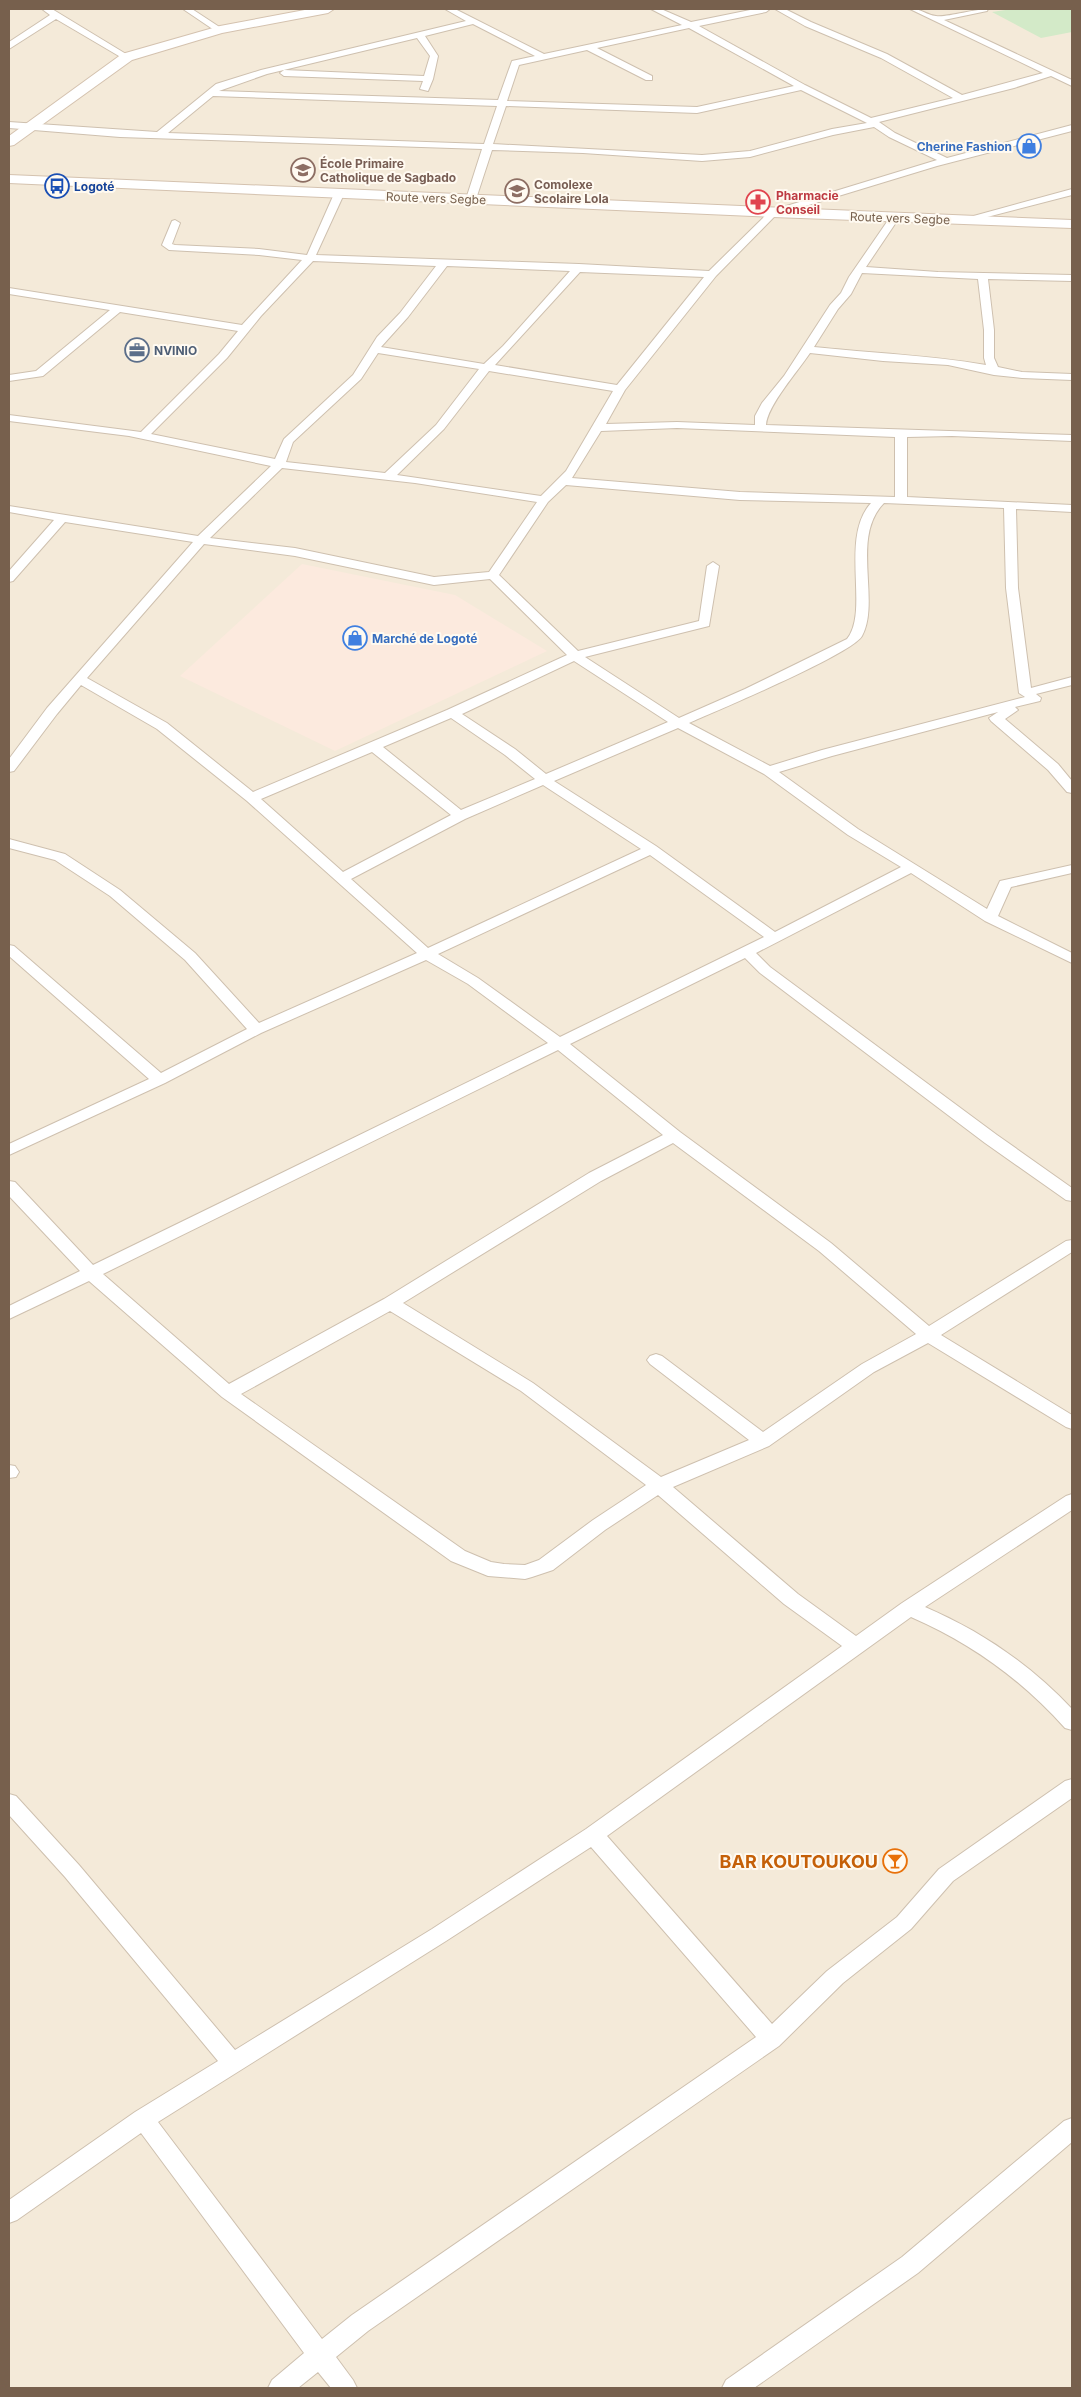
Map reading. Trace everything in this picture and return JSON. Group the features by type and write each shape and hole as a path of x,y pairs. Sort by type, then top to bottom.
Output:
{"main road":[{"path":"9,142 127,57 220,30 326,9"},
{"name":"Route vers Segbe","path":"9,180 1072,224"}],"street":[{"path":"46,9 127,57"},
{"path":"187,9 220,30"},
{"path":"449,9 541,56"},
{"path":"655,9 692,26 802,87 874,123 892,135 946,161"},
{"path":"471,199 515,63 766,9"},
{"path":"779,9 815,27 884,56 960,98"},
{"path":"914,9 1049,74 1072,83"},
{"path":"937,19 984,9"},
{"path":"9,46 56,15"},
{"path":"160,135 219,86 264,72 472,22"},
{"path":"420,35 434,56 429,79 420,100"},
{"path":"588,47 649,78"},
{"path":"264,72 429,79"},
{"path":"9,125 27,128 160,135 583,150 714,158 750,154 874,123 1049,74"},
{"path":"211,93 697,110 802,87"},
{"path":"9,508 201,540 295,552 434,581 493,575 544,500 572,473 588,439 598,428 620,389 712,274 773,213 946,161 1072,128"},
{"path":"964,220 1072,192"},
{"path":"143,436 223,356 310,258 339,194"},
{"path":"760,429 761,416 768,403 808,349 834,307 846,294 859,270 894,218"},
{"path":"174,224 166,245 169,247 259,252 310,258 579,267 712,274"},
{"path":"9,768 52,711 201,540 279,464 288,441 303,425 344,392 357,378 374,349 404,315 444,263"},
{"path":"388,477 440,427 487,366 508,348 579,267"},
{"path":"859,270 983,277 1072,278"},
{"path":"983,277 989,330 989,358 994,372"},
{"path":"9,291 245,329"},
{"path":"9,378 39,374 119,308"},
{"path":"374,349 620,389"},
{"path":"808,349 883,358 948,362 994,372 1022,375 1072,376"},
{"path":"9,418 143,436 279,464 388,477 544,500"},
{"path":"598,428 652,425 901,434 952,432 1072,438"},
{"path":"901,434 901,500"},
{"path":"564,481 740,496 901,500 1072,508"},
{"path":"343,877 460,816 546,781 677,722 750,692 851,642 856,636 862,613 865,523 870,512 880,500"},
{"path":"1010,505 1012,588 1030,695"},
{"path":"9,578 62,518"},
{"path":"252,798 452,713 576,656 705,623 713,566"},
{"path":"493,575 576,656 677,722 769,772 853,832 990,918 1072,959"},
{"path":"81,680 162,726 252,798 343,877 428,955 473,981 559,1042 674,1136 825,1247 928,1335 1072,1423"},
{"path":"769,772 827,753 1030,695 1072,681"},
{"path":"1030,695 996,718 1053,767 1072,789"},
{"path":"452,713 510,752 546,781 651,849 774,938"},
{"path":"373,746 460,816"},
{"path":"9,843 58,856 117,895 166,932 225,990 256,1030"},
{"path":"9,1150 160,1080 256,1030 428,955 651,849"},
{"path":"9,1312 559,1042 747,952 911,867"},
{"path":"990,918 1006,884 1072,869"},
{"path":"9,949 160,1080"},
{"path":"747,952 766,970 991,1139 1072,1196"},
{"path":"228,1393 390,1303 595,1177 674,1136"},
{"path":"9,1186 90,1272 228,1393 458,1556 488,1569 526,1572 546,1565 599,1525 659,1485 763,1441 868,1368 928,1335 1072,1246"},
{"path":"390,1303 527,1387 659,1485 791,1599 856,1646"},
{"path":"656,1360 763,1441"},
{"path":"9,2213 143,2119 438,1935 592,1835 909,1608 1072,1501"},
{"path":"909,1608 937,1619 1000,1655 1023,1674 1072,1722"},
{"path":"280,2388 360,2323 771,2039 835,1977 904,1923 946,1875 1072,1787"},
{"path":"9,1802 72,1871 232,2062"},
{"path":"592,1835 771,2039"},
{"path":"143,2119 346,2388"},
{"path":"734,2388 910,2265 1068,2137"}],"shaded area":[{"path":"9,9 1072,9 1072,2388 9,2388"},
{"name":"Marché de Logoté","path":"302,564 455,595 547,651 335,751 180,676"}],"green space":[{"path":"1012,9 1072,9 1072,32 1041,38 992,12"}],"place":[{"name":"Cherine Fashion","path":"1029,146"},
{"name":"École Primaire Catholique de Sagbado","path":"303,170"},
{"name":"Logoté","path":"57,186"},
{"name":"Comolexe Scolaire Lola","path":"517,191"},
{"name":"Pharmacie Conseil","path":"758,202"},
{"name":"NVINIO","path":"137,350"},
{"name":"Marché de Logoté","path":"355,638"},
{"name":"BAR KOUTOUKOU","path":"895,1861"}]}
